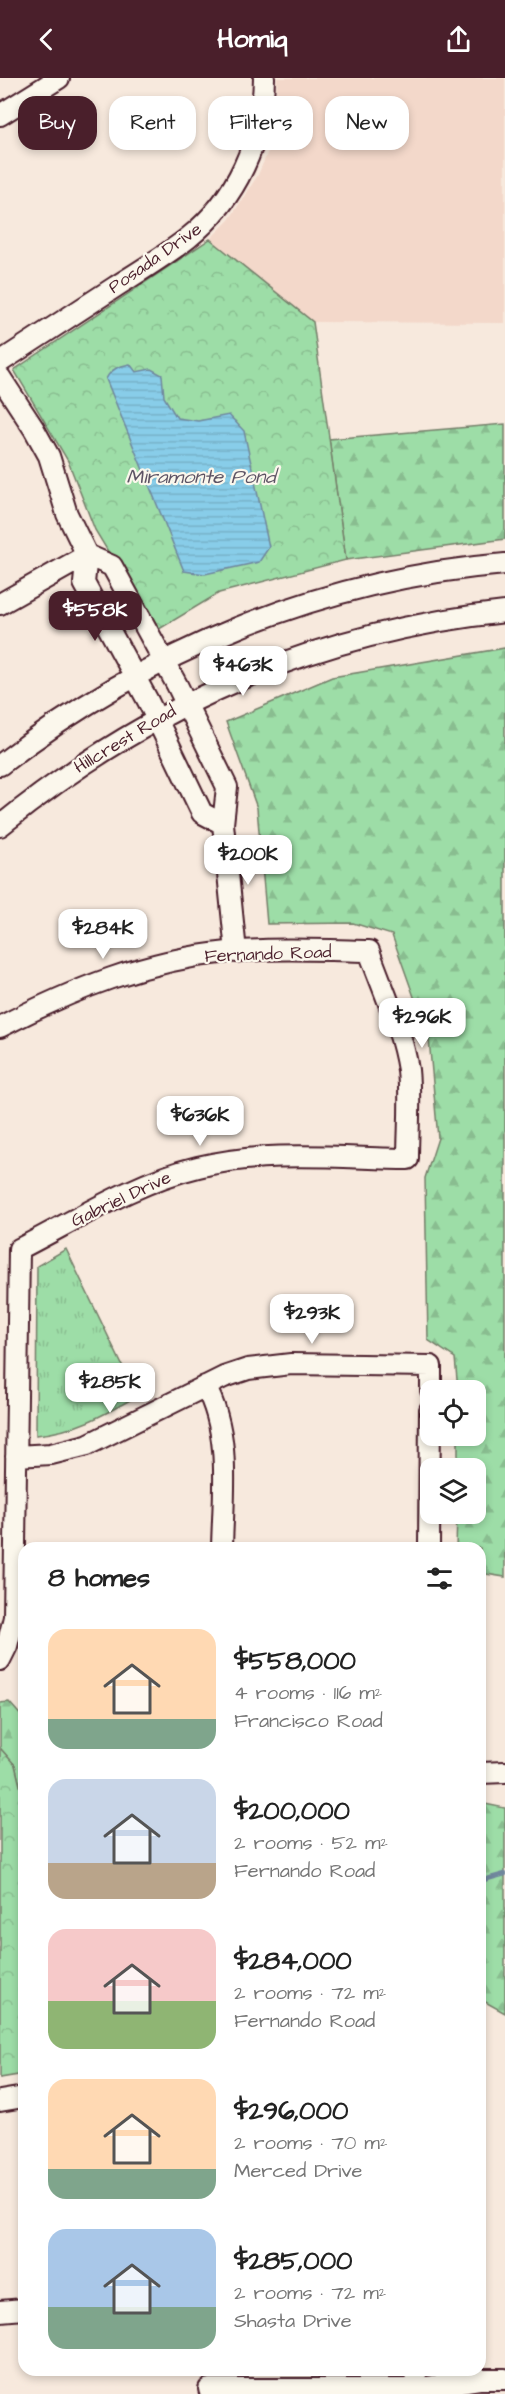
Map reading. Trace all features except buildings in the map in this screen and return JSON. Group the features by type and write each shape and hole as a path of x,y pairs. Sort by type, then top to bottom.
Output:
{"street":[{"path":"0,115 59,78"},
{"name":"Posada Drive","path":"0,362 174,249 214,214 235,186 251,153 260,119 264,78"},
{"path":"0,377 42,442 54,471 67,514 87,555 84,583 156,718 202,813 223,824"},
{"path":"0,604 87,555"},
{"path":"87,555 112,566 186,703 227,787 223,824 236,952"},
{"path":"0,765 57,723 134,676 163,660 245,624 336,595 413,577 505,564"},
{"name":"Hillcrest Road","path":"0,825 69,773 156,718 278,663 352,640 427,622 505,612"},
{"name":"Fernando Road","path":"0,1026 65,994 108,978 184,958 236,952 369,951 402,1045 407,1068 408,1158"},
{"name":"Gabriel Drive","path":"16,1456 19,1249 144,1186 197,1167 256,1158 408,1158"},
{"path":"0,1660 7,1646 14,1617 16,1456 51,1454 87,1445 236,1372 272,1365 431,1366 431,1380"},
{"path":"205,1386 218,1416 223,1441 222,1542"},
{"path":"429,1542 430,1446"},
{"path":"486,1773 505,1772"},
{"path":"0,2101 18,2098"},
{"path":"0,2311 18,2309"},
{"path":"209,2384 415,2384 505,2379"},
{"path":"415,2384 438,2394"}],"shaded area":[{"path":"277,78 505,78 505,323 313,322 210,239 229,220 258,175 269,150 313,150 313,96 276,96"}],"green space":[{"path":"210,239 313,322 346,560 219,593 156,631 95,530 68,461 14,370"},
{"path":"505,424 505,539 346,560 329,439"},
{"path":"505,648 505,1577 486,1574 486,1542 456,1542 457,1524 486,1524 486,1458 458,1458 458,1446 486,1446 486,1380 457,1380 455,1358 428,1340 425,1178 438,1138 429,1039 392,935 353,923 267,924 257,808 226,722 332,677"},
{"path":"66,1249 137,1396 101,1416 76,1426 36,1435 37,1266"},
{"path":"9,1702 18,1712 18,1777 15,1765 0,1748 0,1703"},
{"path":"0,1748 15,1765 18,1777 18,2075 0,2078"},
{"path":"486,1804 505,1808 505,2013 486,2002"}],"water":[{"name":"Miramonte Pond","path":"130,364 136,372 151,369 162,375 164,397 177,418 198,421 229,415 244,431 269,547 259,562 205,574 184,571 106,379 116,368"}],"waterway":[{"path":"486,1879 505,1874"}]}
